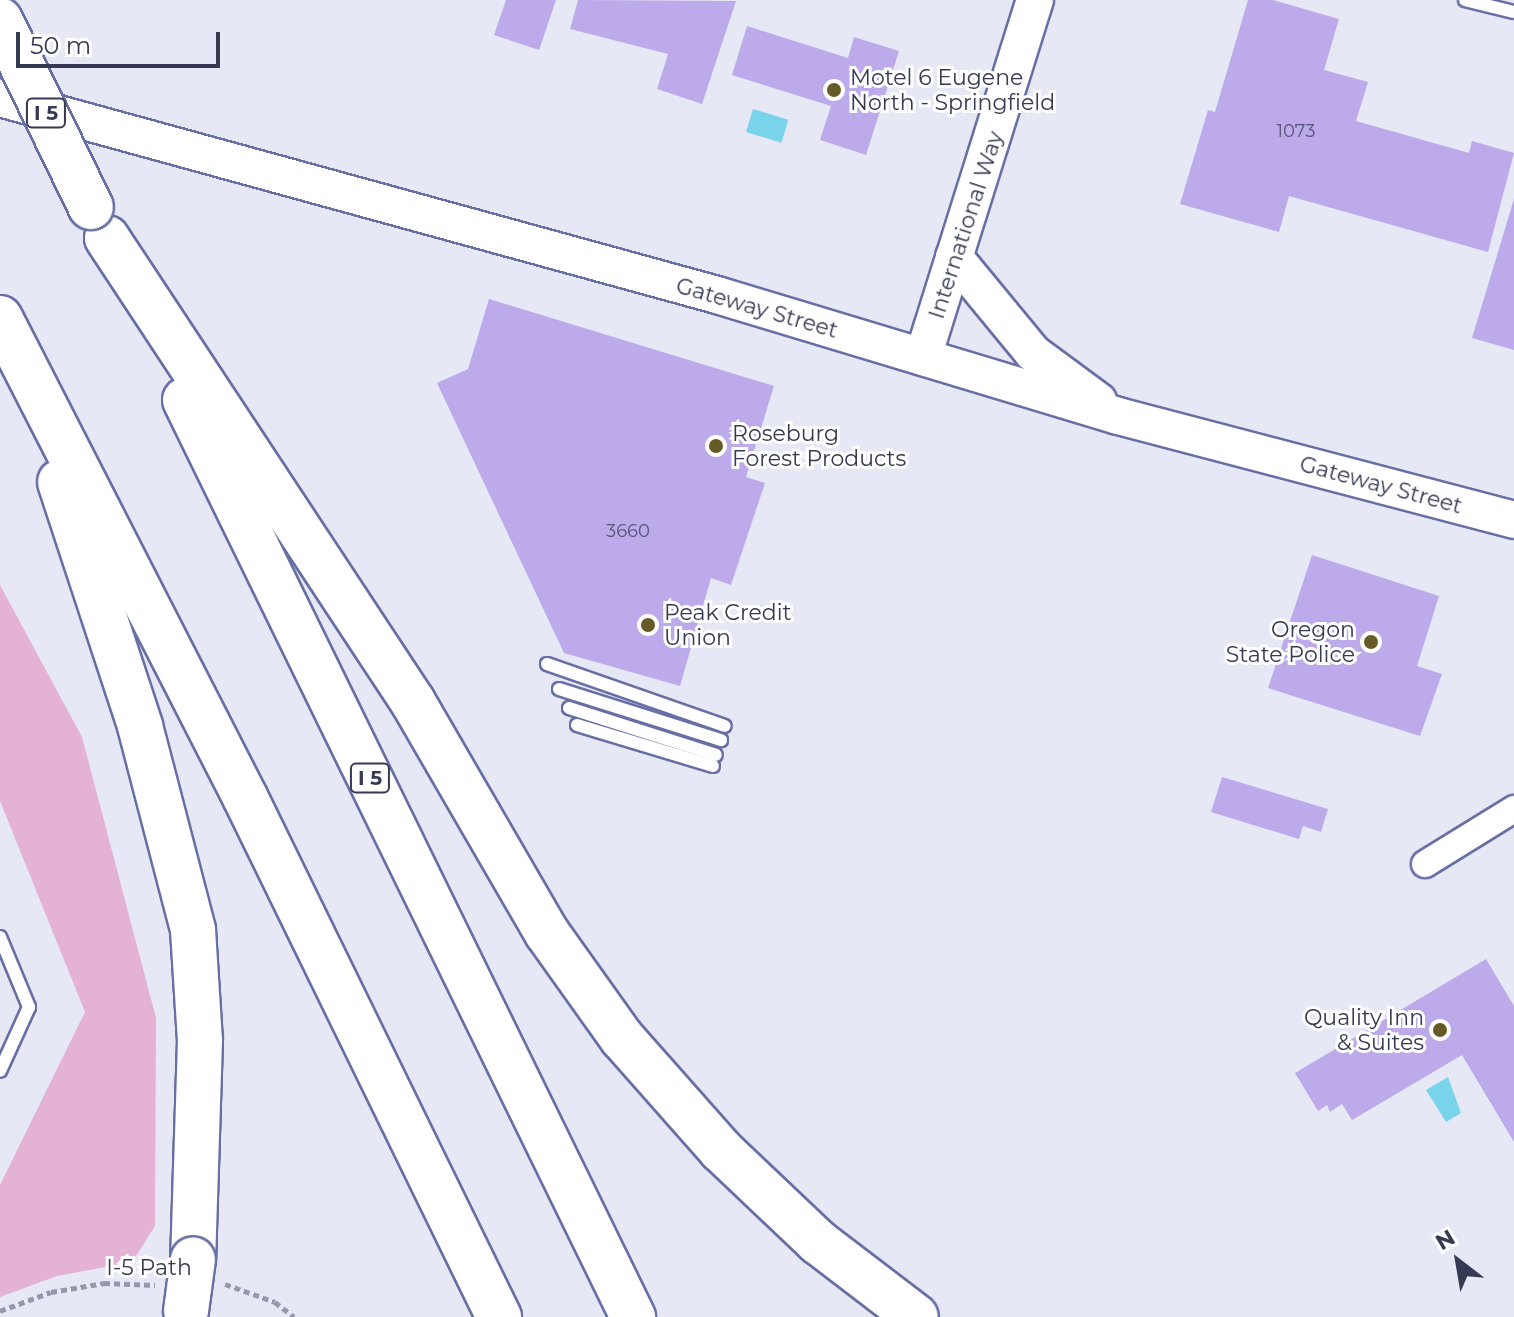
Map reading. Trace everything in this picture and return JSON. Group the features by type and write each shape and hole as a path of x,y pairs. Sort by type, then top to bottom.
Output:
{"highway":[{"name":"I 5","path":"0,20 633,1317"},
{"path":"107,238 413,702 547,933 622,1038 721,1150 807,1232 916,1317"},
{"path":"9,334 140,726 193,930 200,1040 188,1291"},
{"path":"9,334 245,797 499,1317"}],"main road":[{"name":"International Way","path":"923,357 1035,0"},
{"name":"Gateway Street","path":"0,98 717,295 1118,416 1514,520"},
{"path":"954,257 1033,353 1118,416"}],"street":[{"path":"1425,864 1514,809"}],"lane":[{"path":"1465,0 1514,12"},
{"path":"547,664 725,726"},
{"path":"559,689 721,740"},
{"path":"569,708 714,760 577,725"},
{"path":"0,937 29,1007 0,1071"}],"path":[{"name":"I-5 Path","path":"0,1311 51,1292 104,1283 275,1302 294,1317"}],"shaded area":[{"path":"0,585 82,737 156,1018 155,1226 132,1262 57,1276 0,1297 0,1185 85,1012 0,801"}],"water":[{"path":"753,109 788,120 781,143 746,132"},
{"path":"1448,1077 1461,1113 1446,1122 1426,1090"}],"building":[{"path":"506,0 556,0 539,50 494,35"},
{"path":"578,0 736,1 702,104 657,89 668,54 570,29"},
{"path":"1248,0 1273,0 1339,19 1324,70 1368,82 1356,121 1469,153 1472,141 1514,153 1488,252 1289,196 1279,232 1180,204 1208,110 1215,112"},
{"name":"Motel 6 Eugene North - Springfield","path":"747,26 848,58 854,37 899,51 866,155 820,140 831,106 732,75"},
{"path":"1514,199 1514,350 1472,338"},
{"path":"489,299 774,386 746,477 765,483 731,585 711,578 680,686 564,653 437,383 468,369"},
{"path":"1312,555 1439,596 1417,666 1442,674 1420,736 1268,688"},
{"path":"1222,777 1328,809 1321,832 1303,826 1299,839 1211,812"},
{"name":"Quality Inn & Suites","path":"1486,959 1514,1006 1514,1142 1462,1055 1352,1120 1342,1104 1330,1112 1327,1105 1318,1111 1295,1073"}],"place":[{"name":"Motel 6 Eugene North - Springfield","path":"834,90"},
{"name":"Roseburg Forest Products","path":"716,446"},
{"name":"Peak Credit Union","path":"648,625"},
{"name":"Oregon State Police","path":"1371,642"},
{"name":"Quality Inn & Suites","path":"1440,1030"}]}
